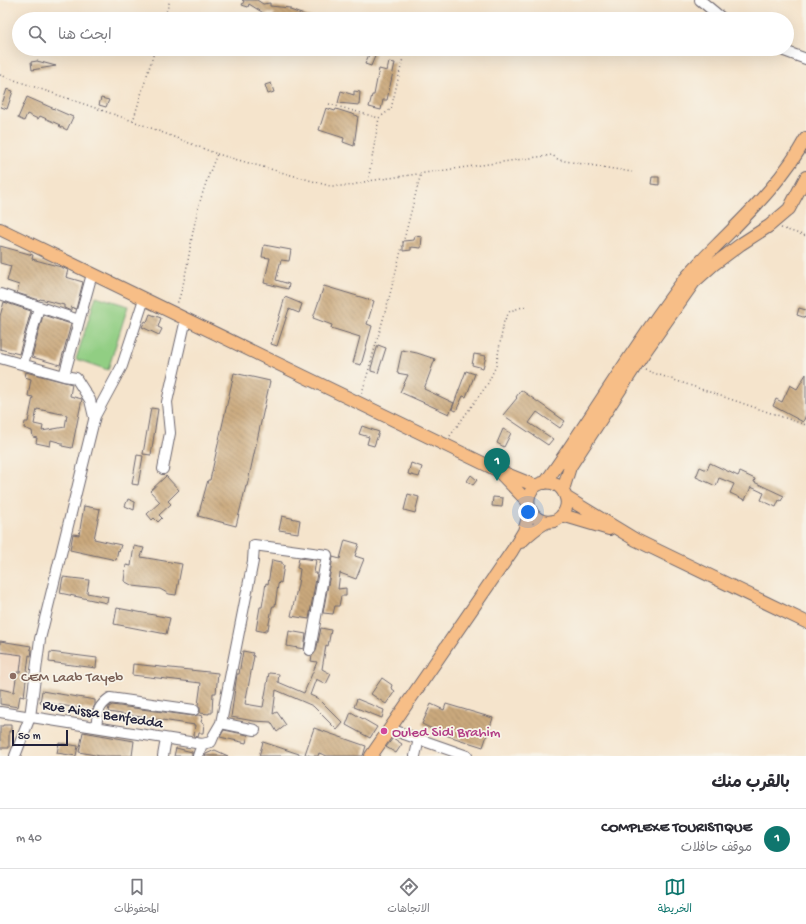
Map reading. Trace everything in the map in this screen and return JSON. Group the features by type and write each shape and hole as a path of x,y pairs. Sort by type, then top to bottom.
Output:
{"main road":[{"path":"371,756 512,551 524,531 531,491 541,484 684,280 758,203 783,174 806,138"},
{"path":"497,470 529,507 536,518 546,522 554,521 562,515 566,507 565,494 570,467 636,366 694,282 713,265 772,224 789,209 806,177"},
{"path":"0,229 497,470 541,484 554,484 565,494 625,534 806,622"},
{"path":"562,515 625,534"},
{"path":"512,551 530,534 546,522"}],"street":[{"path":"700,0 715,12"},
{"path":"794,55 806,59"},
{"path":"64,376 92,274"},
{"path":"0,295 79,320"},
{"path":"15,756 30,717 40,639 94,417 122,366 144,299"},
{"path":"23,364 39,307"},
{"path":"163,469 170,433 167,402 186,319"},
{"path":"0,358 76,378 90,400 94,417"},
{"path":"198,756 202,744 211,742 221,723 254,545 327,554 310,650"},
{"path":"96,727 98,710 103,703 110,698 194,710"},
{"name":"Rue Aissa Benfedda","path":"0,712 202,744"},
{"path":"221,723 255,730"},
{"path":"390,729 467,756"},
{"path":"163,756 166,739"},
{"path":"415,756 419,739"}],"path":[{"path":"166,12 170,0"},
{"path":"133,121 153,56"},
{"path":"368,181 379,118 391,109 403,58"},
{"path":"0,76 133,121 217,154 330,186 348,186 368,181 552,155 559,160 632,172"},
{"path":"329,104 379,118"},
{"path":"173,313 179,298 189,259 202,193 217,154"},
{"path":"358,403 367,379 386,310 421,173"},
{"path":"772,224 806,236"},
{"path":"444,444 490,379 496,366 504,321 510,311 526,306"},
{"path":"636,366 648,372 806,425"}],"shaded area":[{"name":"CEM Laab Tayeb","path":"0,641 31,646 30,649 34,650 33,656 29,656 24,697 20,697 18,707 0,704"}],"green space":[{"path":"96,296 128,306 108,370 76,359"}],"building":[{"path":"242,0 257,0 263,4 270,3 270,6 290,8 290,10 296,12 262,12 249,4 248,7 242,5 244,1"},
{"path":"368,56 375,56 371,66 365,64"},
{"path":"37,61 56,66 32,70 31,62"},
{"path":"389,62 395,63 387,100 383,100 381,110 369,107 372,95 374,95 379,69 387,71"},
{"path":"271,83 274,92 268,94 265,85"},
{"path":"7,89 13,91 7,109 1,107"},
{"path":"341,91 354,95 354,91 360,92 359,105 338,103"},
{"path":"27,97 73,117 67,130 59,126 60,125 40,116 38,119 27,114 24,121 18,118"},
{"path":"101,98 109,100 106,107 99,105"},
{"path":"326,108 335,111 336,109 358,116 354,146 343,142 344,138 319,130"},
{"path":"652,177 659,177 659,185 651,184"},
{"path":"415,236 422,237 421,248 411,247 411,250 403,251 403,241 414,240"},
{"path":"264,245 291,250 289,261 281,260 276,280 289,284 288,289 264,283 270,258 262,257"},
{"path":"0,246 33,255 32,259 68,270 66,277 83,282 76,309 71,307 71,311 64,308 64,305 39,300 17,293 19,285 7,281 11,266 0,263"},
{"path":"324,286 374,301 367,324 372,326 361,365 353,363 360,337 331,328 332,325 313,318"},
{"path":"285,297 302,304 299,313 289,309 277,346 271,344"},
{"path":"4,302 31,311 19,354 0,349 0,316"},
{"path":"799,308 806,310 806,318 797,315"},
{"path":"150,314 161,318 158,327 162,329 159,335 142,327 145,321 147,322"},
{"path":"43,315 71,324 60,365 32,357"},
{"path":"378,345 386,348 378,373 371,371 371,368"},
{"path":"402,350 435,359 424,389 454,403 449,414 400,392 408,375 397,373"},
{"path":"474,354 486,356 483,368 472,365"},
{"path":"466,371 475,374 466,397 463,396 456,411 452,409"},
{"path":"26,372 72,384 70,396 82,399 72,448 62,446 62,443 51,440 50,446 36,443 37,438 33,437 32,431 24,428 25,422 28,422 33,397 28,396 31,379 25,377","holes":["37,409 67,415 65,427 42,431 43,426 34,424"]},
{"path":"234,373 270,381 247,486 236,526 198,516 208,480 210,480"},
{"path":"806,374 806,415 803,422 773,406 776,399 782,402 790,385 797,389"},
{"path":"521,390 565,421 560,428 537,412 529,423 553,439 548,445 503,415 517,398 516,397"},
{"path":"151,408 158,409 151,455 143,454"},
{"path":"362,426 379,432 374,446 367,444 369,437 359,434"},
{"path":"503,429 511,433 504,447 497,443"},
{"path":"137,455 143,456 138,485 132,484"},
{"path":"411,463 422,467 419,477 408,474"},
{"path":"710,463 738,476 740,472 755,479 754,482 784,496 781,501 779,500 776,507 761,500 764,493 751,487 745,500 730,493 734,484 719,478 716,486 696,477 700,467 707,470"},
{"path":"471,475 477,480 473,485 467,481"},
{"path":"166,476 179,490 168,501 171,504 159,515 162,518 158,522 154,518 152,520 147,514 160,502 150,491"},
{"path":"408,494 419,497 415,513 404,510"},
{"path":"493,497 503,498 502,507 492,506"},
{"path":"128,499 135,502 134,510 125,506"},
{"path":"84,506 100,509 94,539 121,545 119,551 118,550 116,560 70,550 73,534 79,535"},
{"path":"282,516 300,520 298,533 279,530"},
{"path":"345,540 359,544 355,556 364,559 356,579 340,573 338,589 346,588 346,596 341,596 339,606 335,606 333,614 323,613 333,557 340,559"},
{"path":"134,546 144,548 141,557 182,564 176,595 169,594 160,589 133,586 124,581 126,565 131,566"},
{"path":"299,558 316,560 314,573 317,573 309,619 291,616 298,584 300,569 297,568"},
{"path":"272,560 282,562 284,565 281,583 279,582 278,585 275,606 272,608 268,629 266,629 266,632 256,630 266,583 268,584"},
{"path":"63,577 89,580 87,593 108,597 107,603 60,593"},
{"path":"117,608 170,618 166,634 114,624"},
{"path":"321,628 331,630 328,646 326,645 322,669 331,674 326,684 316,679 310,695 319,699 343,723 337,730 313,706 276,690 273,714 277,712 286,725 277,732 271,722 231,717 237,674 239,674 243,651 253,653 252,655 254,656 245,704 263,707 269,673 279,674 278,682 304,693 317,662 311,661 312,656 316,651"},
{"path":"289,631 306,634 304,649 287,646"},
{"path":"0,641 31,646 30,649 32,650 31,656 29,655 24,697 20,696 18,707 0,704 0,689 14,692 17,672 20,672 22,655 0,652"},
{"path":"50,652 97,658 96,668 49,662"},
{"path":"133,664 218,673 216,693 213,693 212,713 200,713 200,708 198,705 201,683 132,675"},
{"path":"382,678 392,685 391,688 395,691 386,704 371,694"},
{"path":"42,691 95,700 95,705 92,710 40,702"},
{"path":"357,699 384,710 382,718 354,707"},
{"path":"431,704 444,710 446,704 493,718 483,747 436,732 422,724"},
{"path":"112,705 193,716 203,716 201,722 204,723 203,733 199,733 198,737 194,736 195,725 108,712 109,707"},
{"path":"351,712 377,727 370,738 346,725"},
{"path":"11,725 11,731 9,731 9,748 0,748 0,726"},
{"path":"314,728 366,746 363,756 327,756 319,753 318,756 311,756 305,754"},
{"path":"224,730 248,735 246,743 220,737"},
{"path":"83,732 134,741 132,756 100,756 79,752"},
{"path":"393,738 402,744 396,753 386,747"},
{"path":"263,742 302,755 302,756 259,756"},
{"path":"59,743 78,746 76,756 57,753"},
{"path":"176,748 192,752 192,756 174,756"},
{"path":"215,750 228,756 205,756 206,754"}],"place":[{"name":"COMPLEXE TOURISTIQUE","path":"497,481"},
{"name":"CEM Laab Tayeb","path":"13,676"},
{"name":"Ouled Sidi Brahim","path":"384,731"}]}
